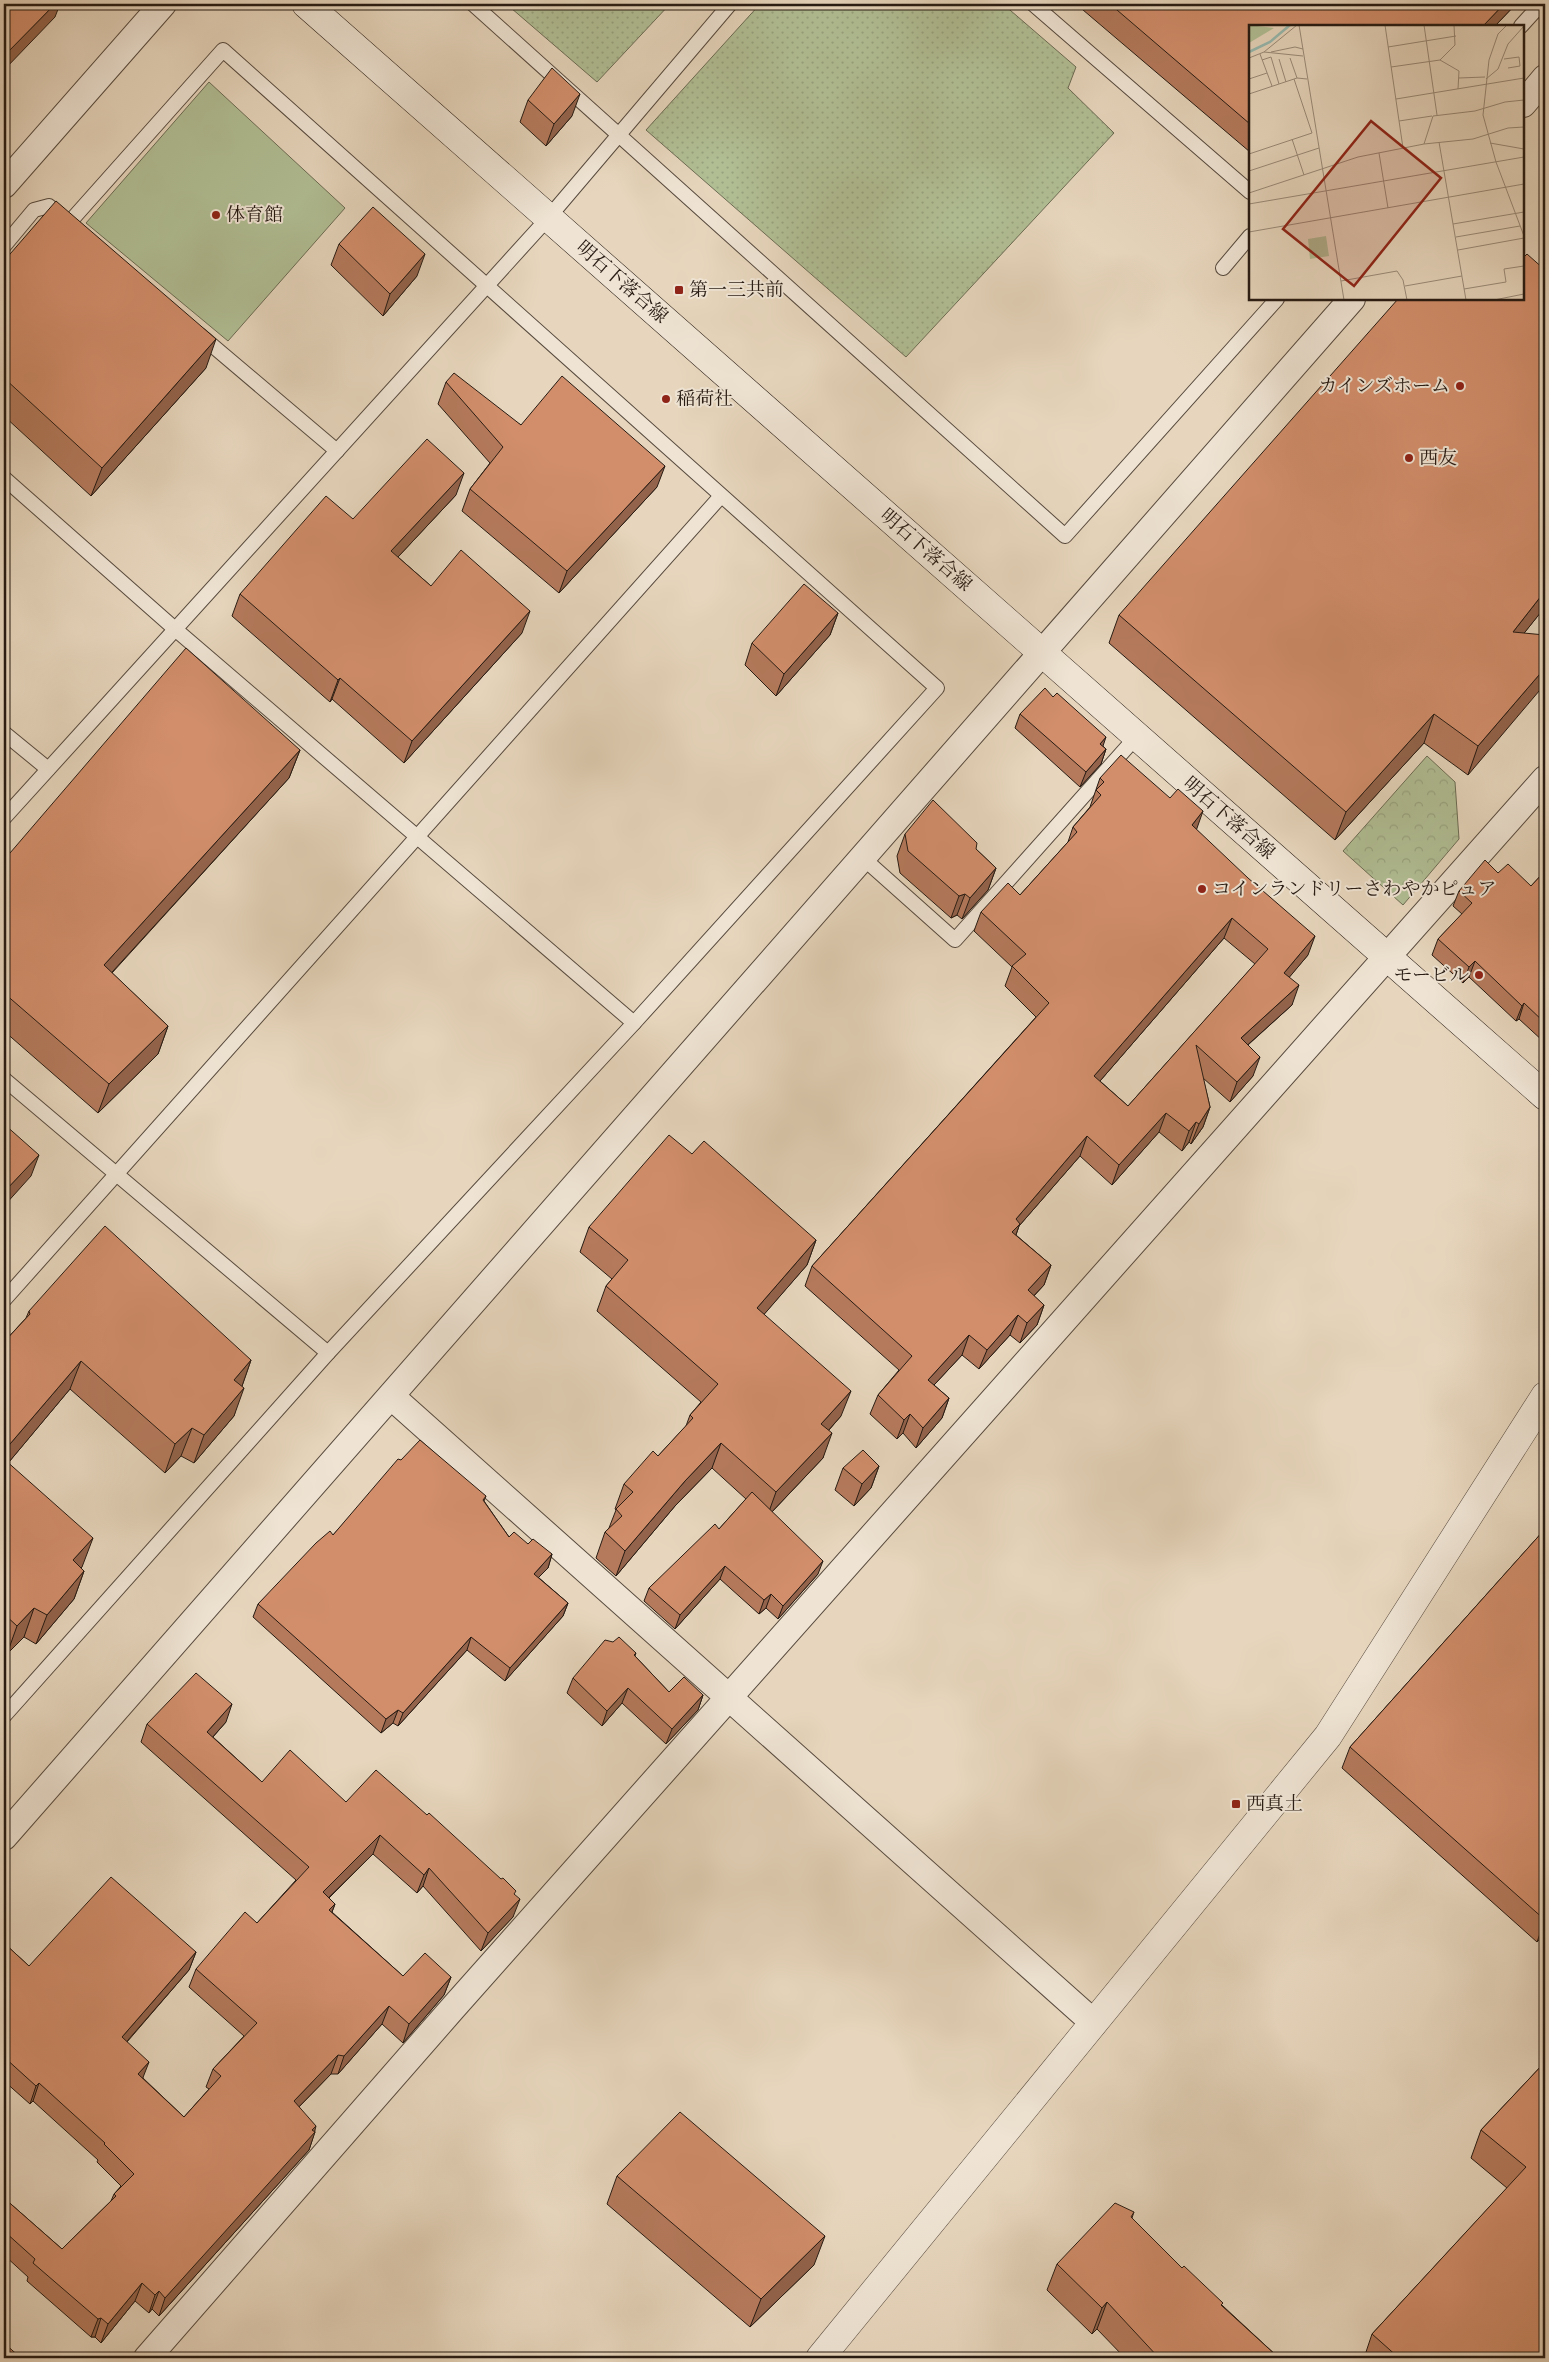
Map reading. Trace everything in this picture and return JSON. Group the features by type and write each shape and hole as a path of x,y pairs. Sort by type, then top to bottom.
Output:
{"main road":[{"name":"明石下落合線","path":"306,4 1545,1096"},
{"path":"826,2356 1328,1736 1545,1396"}],"street":[{"path":"4,185 163,4"},
{"path":"1524,103 1545,78"},
{"path":"4,1837 392,1397 1351,300"},
{"path":"147,2358 465,1994 730,1699 1545,779"},
{"path":"392,1397 1094,2023"}],"lane":[{"path":"472,4 1065,536 1276,300"},
{"path":"4,818 549,218 730,4"},
{"path":"1033,4 1249,191"},
{"path":"1522,25 1541,4"},
{"path":"4,246 34,210 49,206 72,227 223,50 937,688 634,1023 328,1353 7,1706"},
{"path":"1222,268 1249,237"},
{"path":"188,325 337,451"},
{"path":"4,478 175,629 634,1023"},
{"path":"4,1300 721,496"},
{"path":"4,733 48,770"},
{"path":"863,858 955,940 1137,736"},
{"path":"4,1079 328,1353"}],"green space":[{"path":"515,4 670,4 597,82 511,8"},
{"path":"760,4 1003,4 1076,67 1068,88 1114,133 906,357 646,130"},
{"name":"体育館","path":"209,82 345,208 228,341 86,223"},
{"path":"1427,756 1455,782 1459,839 1403,905 1343,851"}],"building":[{"path":"4,4 55,4 4,56"},
{"path":"1110,4 1504,4 1484,25 1249,25 1249,123"},
{"path":"552,68 580,94 554,124 528,100"},
{"path":"56,201 216,339 102,468 4,378 4,261"},
{"path":"373,207 425,254 390,294 339,244"},
{"name":"西友","path":"1527,254 1545,270 1545,591 1513,632 1545,635 1545,668 1478,746 1434,714 1346,812 1119,615 1397,300 1524,300 1524,257"},
{"path":"454,373 521,425 562,376 665,466 567,571 470,489 503,447 446,382"},
{"path":"427,439 464,473 391,551 431,586 461,550 530,611 412,741 340,678 338,680 240,594 326,496 353,519"},
{"path":"804,584 838,613 784,674 752,643"},
{"path":"186,648 300,750 104,965 168,1026 109,1084 4,993 4,860"},
{"path":"1045,688 1053,697 1057,693 1106,737 1100,744 1106,749 1086,772 1020,714"},
{"path":"1121,755 1170,798 1178,789 1203,811 1192,825 1248,878 1315,936 1284,973 1299,985 1241,1038 1260,1057 1237,1082 1196,1045 1210,1107 1199,1124 1196,1122 1189,1131 1166,1113 1119,1165 1087,1136 1016,1219 1020,1224 1012,1232 1051,1265 1028,1290 1044,1305 1027,1323 1018,1315 987,1350 969,1335 928,1380 949,1398 923,1428 910,1414 904,1420 878,1395 912,1356 812,1266 1049,1003 1012,966 1026,954 981,912 1008,883 1020,895 1077,832 1073,827 1101,795 1096,790 1104,782 1100,778","holes":["1232,918 1268,949 1128,1106 1094,1076"]},
{"path":"933,800 977,843 976,849 996,868 970,898 965,894 959,896 908,851 905,834"},
{"path":"1485,860 1498,873 1508,864 1531,886 1545,871 1545,1023 1524,1003 1522,1006 1475,961 1469,967 1438,939 1472,903 1459,891"},
{"path":"4,1124 39,1155 4,1192"},
{"path":"669,1135 692,1154 704,1141 816,1240 757,1308 851,1391 821,1424 832,1433 776,1492 721,1443 685,1481 625,1551 605,1532 622,1516 616,1509 633,1492 624,1484 653,1451 658,1456 693,1418 690,1415 718,1384 606,1286 628,1260 589,1227"},
{"path":"105,1226 251,1360 234,1380 244,1388 204,1435 192,1428 175,1444 81,1361 4,1451 4,1342 30,1314 29,1311"},
{"path":"420,1440 486,1496 483,1500 509,1537 514,1532 528,1544 533,1539 552,1554 534,1574 568,1603 510,1668 471,1637 403,1713 398,1710 386,1719 258,1604 316,1543 330,1531 333,1535 398,1459 401,1460"},
{"path":"863,1450 879,1466 862,1484 843,1468"},
{"path":"4,1459 93,1538 73,1560 84,1571 47,1615 34,1608 17,1626 4,1614"},
{"path":"752,1492 823,1561 783,1606 771,1594 764,1600 725,1566 680,1615 649,1588 715,1524 719,1529"},
{"path":"1545,1529 1545,1920 1350,1747"},
{"path":"619,1637 636,1653 634,1655 669,1692 684,1677 703,1695 672,1729 628,1688 607,1711 573,1678 605,1640 613,1642"},
{"path":"196,1673 232,1704 207,1732 262,1782 290,1750 346,1802 376,1770 427,1815 429,1813 501,1879 503,1878 516,1891 514,1894 520,1899 488,1933 429,1868 424,1875 380,1835 323,1892 335,1904 329,1910 403,1976 425,1953 451,1977 409,2024 389,2006 344,2056 338,2055 294,2101 316,2126 312,2130 315,2132 165,2298 159,2291 155,2295 142,2283 108,2324 101,2318 98,2319 33,2263 35,2259 4,2232 4,2198 62,2249 116,2196 114,2194 134,2174 105,2143 39,2083 36,2086 4,2057 4,1943 29,1966 111,1877 196,1952 122,2037 149,2062 138,2074 184,2117 221,2076 213,2069 257,2023 196,1969 245,1912 257,1923 309,1867 147,1724"},
{"path":"1545,2062 1545,2358 1473,2358 1470,2355 1467,2358 1399,2358 1372,2334 1526,2167 1481,2130"},
{"path":"680,2112 825,2236 761,2299 617,2176"},
{"path":"1115,2203 1134,2212 1131,2217 1182,2268 1184,2266 1223,2303 1221,2305 1279,2358 1159,2358 1107,2302 1102,2308 1057,2264"},
{"path":"4,2343 21,2358 4,2358"}],"place":[{"name":"体育館","path":"216,215"},
{"name":"第一三共前","path":"679,290"},
{"name":"カインズホーム","path":"1460,386"},
{"name":"稲荷社","path":"666,399"},
{"name":"西友","path":"1409,458"},
{"name":"コインランドリーさわやかピュア","path":"1202,889"},
{"name":"モービル","path":"1479,975"},
{"name":"西真土","path":"1236,1804"}]}
